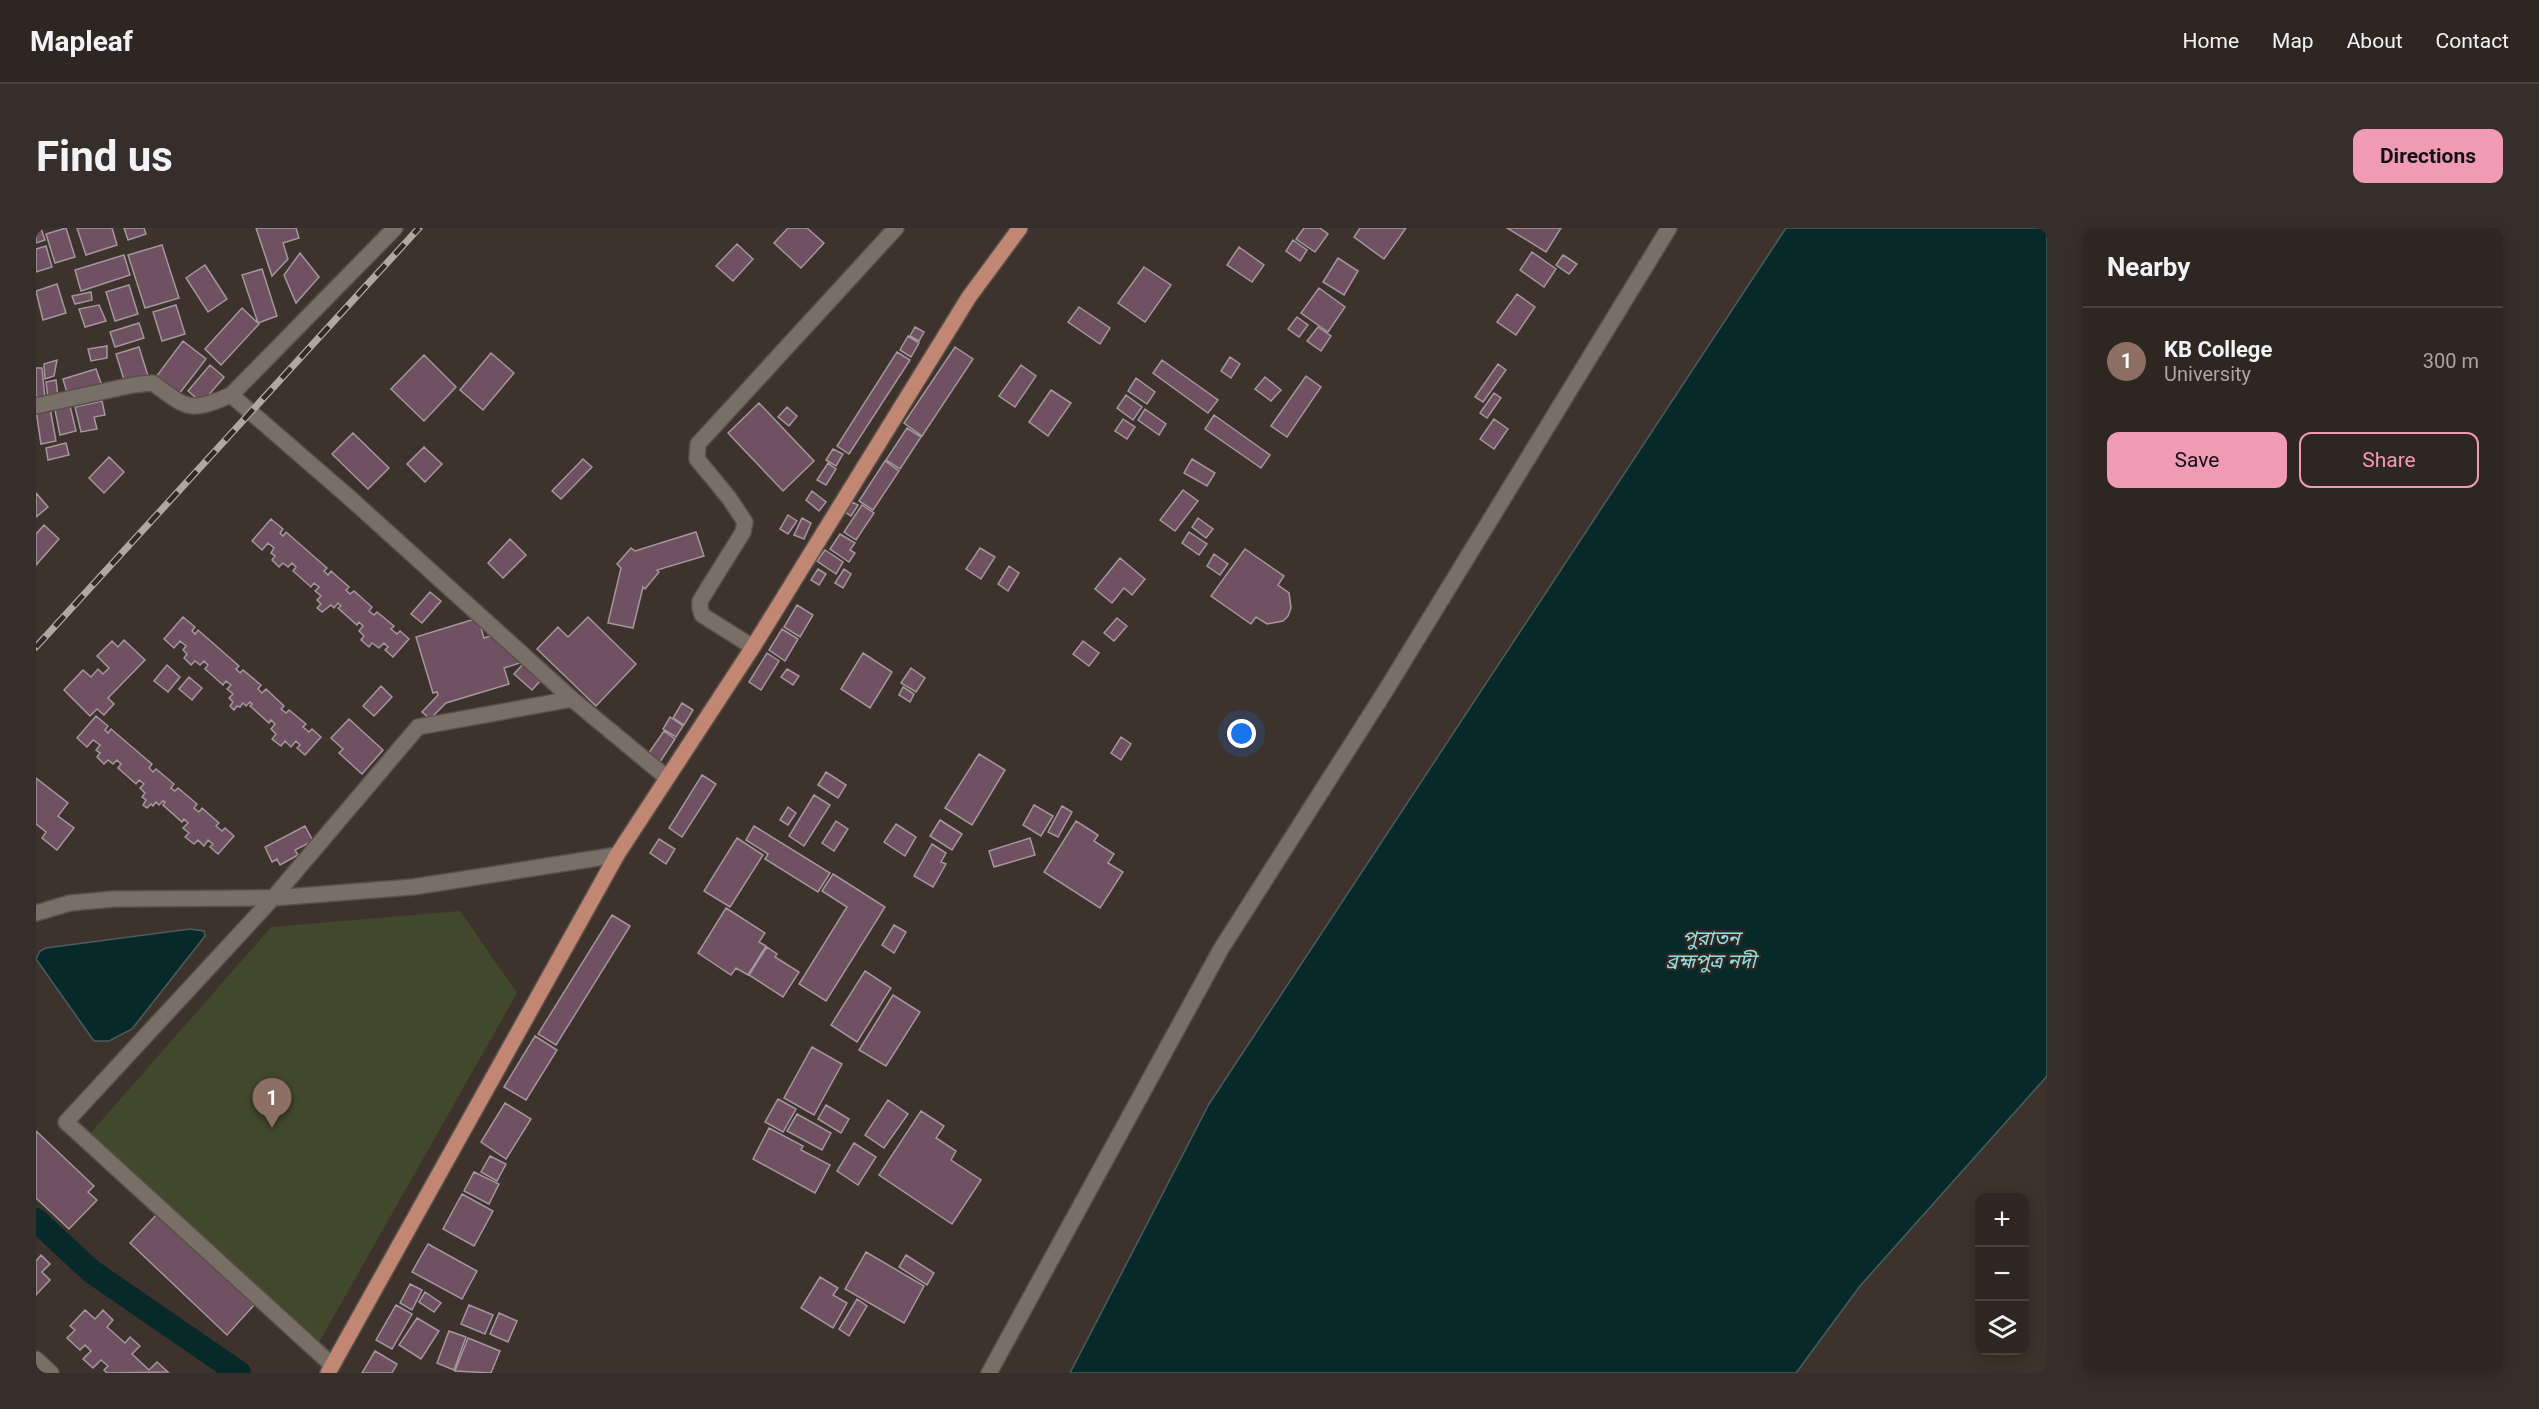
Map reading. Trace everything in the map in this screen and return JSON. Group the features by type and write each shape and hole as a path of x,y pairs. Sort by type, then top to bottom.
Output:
{"main road":[{"path":"330,1369 617,855 753,647 969,297 1020,228"}],"street":[{"path":"36,406 133,385 153,383 184,406 203,407 231,395 395,228"},
{"path":"753,647 702,615 700,608 700,601 742,532 745,522 729,498 697,459 698,444 897,228"},
{"path":"988,1373 1221,949 1386,690 1669,228"},
{"path":"231,395 351,499 572,699 666,777"},
{"path":"330,1369 66,1122 273,898 418,727 572,699"},
{"path":"36,913 70,903 114,899 273,898 413,887 617,855"},
{"path":"36,1359 51,1373"}],"green space":[{"path":"460,911 517,993 317,1346 88,1136 271,927"}],"water":[{"name":"পুরাতন ব্রহ্মপুত্র নদী","path":"1786,228 2047,228 2047,1076 1860,1286 1796,1373 1070,1373 1209,1104"},
{"path":"190,929 204,931 205,936 132,1029 109,1041 94,1041 36,959 40,951 46,948"}],"building":[{"path":"36,228 41,228 45,240 36,243"},
{"path":"66,228 75,257 55,263 46,234"},
{"path":"77,228 112,228 117,245 86,255"},
{"path":"124,228 144,228 146,234 128,240"},
{"path":"256,228 296,228 299,238 283,243 288,259 272,276"},
{"path":"788,228 807,228 824,243 801,268 774,243"},
{"path":"1304,228 1320,228 1328,234 1315,252 1296,239"},
{"path":"1360,228 1406,228 1384,259 1354,237"},
{"path":"1507,228 1561,228 1546,252"},
{"path":"1293,240 1307,250 1300,261 1286,251"},
{"path":"737,244 753,259 733,281 716,266"},
{"path":"162,245 179,298 145,308 128,255"},
{"path":"46,246 52,267 36,272 36,249"},
{"path":"1239,247 1264,265 1252,282 1227,265"},
{"path":"1532,252 1556,269 1544,287 1520,270"},
{"path":"300,253 319,277 296,303 284,275"},
{"path":"124,255 130,275 81,291 75,270"},
{"path":"1563,255 1577,264 1569,274 1556,265"},
{"path":"1338,258 1358,271 1344,295 1323,282"},
{"path":"205,265 227,299 208,312 186,278"},
{"path":"1144,267 1171,285 1145,322 1118,303"},
{"path":"262,269 277,316 258,323 242,275"},
{"path":"57,284 66,313 43,320 36,291"},
{"path":"129,285 138,314 115,321 106,292"},
{"path":"1319,288 1345,307 1328,332 1301,313"},
{"path":"91,292 92,300 75,304 72,296"},
{"path":"1517,294 1535,307 1516,335 1497,322"},
{"path":"99,305 106,321 85,327 79,309"},
{"path":"176,305 185,334 162,341 153,312"},
{"path":"1079,307 1110,328 1100,344 1068,322"},
{"path":"242,308 259,324 221,365 205,349"},
{"path":"1297,317 1308,325 1299,337 1288,329"},
{"path":"139,323 144,338 115,347 110,332"},
{"path":"915,327 924,332 919,341 910,336"},
{"path":"1318,327 1331,336 1321,351 1307,341"},
{"path":"908,336 919,343 911,357 900,350"},
{"path":"183,341 206,359 179,394 156,377"},
{"path":"107,346 107,358 91,361 88,349"},
{"path":"139,347 148,376 125,383 116,354"},
{"path":"955,347 973,359 922,436 904,423"},
{"path":"897,352 910,360 849,454 837,446"},
{"path":"491,353 514,373 483,410 460,390"},
{"path":"424,355 456,387 424,421 391,389"},
{"path":"1230,357 1240,364 1231,378 1221,371"},
{"path":"57,360 54,376 45,379 44,364"},
{"path":"1162,360 1218,400 1208,413 1153,373"},
{"path":"1498,364 1506,370 1483,402 1475,397"},
{"path":"210,365 224,377 202,403 188,391"},
{"path":"1021,365 1036,376 1015,407 999,396"},
{"path":"36,368 42,368 45,399 36,400"},
{"path":"96,369 102,386 68,396 63,379"},
{"path":"1306,376 1321,387 1287,437 1271,426"},
{"path":"1265,377 1281,390 1271,401 1255,389"},
{"path":"1136,378 1155,392 1147,404 1128,391"},
{"path":"56,380 58,397 48,398 46,382"},
{"path":"1051,390 1071,403 1048,436 1029,422"},
{"path":"1494,393 1501,398 1487,418 1480,413"},
{"path":"1126,395 1142,407 1133,420 1117,408"},
{"path":"102,401 105,415 94,417 97,429 81,432 75,407"},
{"path":"759,403 814,461 783,491 728,433"},
{"path":"70,406 76,431 60,435 55,410"},
{"path":"787,407 797,416 789,426 778,417"},
{"path":"50,408 56,441 41,444 36,410"},
{"path":"1145,409 1166,424 1159,435 1138,420"},
{"path":"1214,415 1270,455 1261,468 1205,429"},
{"path":"1123,419 1135,427 1127,439 1115,431"},
{"path":"1494,419 1508,429 1494,449 1480,439"},
{"path":"907,428 921,437 900,469 886,460"},
{"path":"353,433 389,468 368,489 332,454"},
{"path":"66,443 69,455 48,460 46,448"},
{"path":"424,447 442,464 425,482 407,464"},
{"path":"833,449 843,454 836,466 826,460"},
{"path":"109,457 124,472 104,493 89,478"},
{"path":"583,459 592,467 561,499 552,491"},
{"path":"1192,459 1215,473 1207,486 1184,473"},
{"path":"885,461 899,471 873,510 859,501"},
{"path":"828,463 836,469 826,485 817,480"},
{"path":"1183,490 1198,501 1175,531 1160,520"},
{"path":"812,491 826,502 819,511 806,500"},
{"path":"36,493 48,507 36,517"},
{"path":"852,502 858,505 851,516 845,512"},
{"path":"862,505 874,513 856,540 844,532"},
{"path":"788,515 797,521 788,534 780,529"},
{"path":"802,518 811,523 804,539 794,535"},
{"path":"1198,518 1213,529 1206,538 1192,527"},
{"path":"271,519 283,529 280,533 283,536 286,532 327,568 324,571 328,575 331,571 349,587 346,590 350,594 354,591 372,607 369,611 374,615 377,612 394,626 391,629 397,634 400,631 409,639 393,657 385,650 388,647 384,643 379,648 372,643 369,647 361,640 364,636 359,631 363,626 359,622 357,625 338,608 341,606 338,603 334,608 331,605 322,612 317,608 321,604 317,600 321,596 315,591 319,587 314,583 311,587 293,571 296,567 292,563 288,567 283,563 279,567 272,560 275,556 271,553 274,548 268,543 262,550 252,541"},
{"path":"44,525 59,539 36,565 36,534"},
{"path":"696,532 704,556 657,570 659,572 645,589 643,587 633,628 608,623 621,568 617,564 631,548 635,551"},
{"path":"1189,532 1207,544 1199,555 1182,543"},
{"path":"840,534 855,543 850,550 855,553 849,562 830,549"},
{"path":"510,539 526,555 503,578 488,563"},
{"path":"980,548 995,557 981,579 966,569"},
{"path":"1245,549 1284,576 1278,585 1289,593 1291,608 1283,621 1267,624 1256,617 1251,624 1211,596"},
{"path":"825,550 843,562 836,574 817,561"},
{"path":"1214,554 1228,564 1220,575 1207,566"},
{"path":"1120,558 1145,579 1132,595 1124,588 1112,603 1095,589"},
{"path":"1009,566 1019,573 1008,591 998,584"},
{"path":"818,569 826,574 819,585 811,580"},
{"path":"844,569 851,574 843,588 835,583"},
{"path":"430,592 441,601 422,623 411,614"},
{"path":"797,605 813,615 800,637 784,627"},
{"path":"183,617 195,627 192,631 195,634 198,630 239,666 236,669 240,673 243,670 261,685 258,689 262,693 266,689 284,706 281,709 286,713 289,710 306,724 303,727 309,732 312,729 321,737 305,755 297,748 300,745 296,741 291,747 285,741 281,746 272,739 276,734 271,729 275,724 271,720 269,723 250,706 252,704 250,702 246,706 243,703 240,707 237,706 234,710 230,706 233,702 229,698 233,694 227,689 231,685 226,681 223,685 205,669 208,665 204,661 200,665 195,661 191,665 184,658 187,654 183,650 186,646 180,641 174,648 164,639"},
{"path":"588,617 636,664 596,706 537,649 558,627 568,637"},
{"path":"478,618 484,638 496,634 523,662 504,668 509,684 446,703 430,719 422,712 438,695 437,692 433,693 416,637"},
{"path":"1117,618 1127,626 1114,641 1104,633"},
{"path":"782,629 798,639 785,661 769,650"},
{"path":"124,640 145,660 108,698 114,704 104,715 97,709 90,716 64,690 83,670 91,677 98,669 103,674 109,668 97,656 112,641 118,647"},
{"path":"1083,641 1099,653 1089,666 1073,654"},
{"path":"767,653 779,661 761,690 749,682"},
{"path":"863,653 892,672 870,708 841,689"},
{"path":"524,663 542,679 532,690 514,674"},
{"path":"167,665 180,677 168,692 154,681"},
{"path":"911,668 925,678 916,692 901,683"},
{"path":"787,669 799,676 793,685 781,677"},
{"path":"189,677 202,688 192,700 179,689"},
{"path":"381,686 392,697 374,716 363,706"},
{"path":"903,687 914,694 910,702 899,695"},
{"path":"682,703 693,710 684,725 673,718"},
{"path":"96,716 108,726 105,730 108,733 111,729 152,764 149,768 153,772 156,769 174,784 171,788 175,791 178,788 197,804 194,808 199,812 202,808 219,823 216,826 222,831 225,828 234,836 218,854 210,847 213,844 208,840 204,846 198,840 194,844 185,837 189,833 183,828 188,823 184,819 182,822 163,805 165,802 159,805 156,802 147,808 143,805 146,800 142,797 145,793 140,788 144,784 139,780 136,784 118,768 121,764 117,760 113,764 108,760 104,764 97,757 100,753 96,750 100,745 93,740 87,747 77,738"},
{"path":"670,717 683,726 676,737 663,729"},
{"path":"349,719 383,750 362,774 339,753 343,749 331,738"},
{"path":"664,731 675,739 658,765 646,757"},
{"path":"1121,737 1131,744 1121,760 1111,753"},
{"path":"979,754 1005,770 972,825 945,808"},
{"path":"826,772 846,785 838,798 818,785"},
{"path":"702,775 716,784 682,837 669,828"},
{"path":"36,778 68,803 58,816 74,828 57,850 42,838 46,832 36,824"},
{"path":"814,795 830,805 804,846 789,836"},
{"path":"1034,805 1053,816 1041,836 1023,825"},
{"path":"1062,806 1072,812 1058,837 1048,832"},
{"path":"788,807 796,813 788,825 780,820"},
{"path":"940,820 962,834 952,850 930,836"},
{"path":"836,821 848,829 834,851 822,843"},
{"path":"1076,821 1098,835 1094,841 1114,854 1108,863 1123,872 1100,908 1044,872"},
{"path":"896,824 916,837 905,856 884,842"},
{"path":"305,826 313,841 295,850 298,855 280,865 277,859 272,862 265,847"},
{"path":"754,826 830,873 818,892 765,859 768,854 746,840"},
{"path":"737,838 763,855 730,907 704,891"},
{"path":"1030,838 1035,855 994,867 989,851"},
{"path":"659,839 675,849 666,864 650,853"},
{"path":"932,844 946,853 941,862 946,864 933,887 914,876"},
{"path":"833,874 885,907 826,1001 799,984 847,907 822,891"},
{"path":"726,908 765,933 759,942 766,946 748,975 736,968 731,975 698,953"},
{"path":"612,915 630,926 556,1045 538,1034"},
{"path":"894,925 906,932 894,953 882,945"},
{"path":"767,947 777,954 775,957 799,972 783,997 749,975"},
{"path":"865,971 891,988 857,1042 831,1025"},
{"path":"893,995 920,1012 886,1066 859,1050"},
{"path":"535,1036 557,1050 526,1100 504,1087"},
{"path":"812,1047 842,1064 814,1115 784,1098"},
{"path":"778,1099 796,1109 783,1132 765,1122"},
{"path":"888,1100 908,1114 884,1148 865,1135"},
{"path":"505,1103 531,1119 506,1159 481,1142"},
{"path":"826,1105 849,1119 841,1133 818,1119"},
{"path":"921,1111 944,1126 936,1138 956,1151 951,1160 981,1180 952,1224 879,1175"},
{"path":"797,1114 831,1133 822,1150 787,1131"},
{"path":"769,1128 803,1146 801,1150 830,1165 815,1193 753,1159"},
{"path":"36,1131 94,1186 88,1192 97,1200 69,1229 36,1198"},
{"path":"854,1143 876,1157 858,1185 837,1171"},
{"path":"490,1156 506,1164 497,1181 481,1172"},
{"path":"474,1172 499,1184 489,1204 464,1191"},
{"path":"462,1194 493,1211 474,1246 443,1229"},
{"path":"158,1213 254,1305 227,1335 130,1243"},
{"path":"428,1244 477,1271 462,1299 412,1272"},
{"path":"866,1252 924,1286 904,1323 845,1289"},
{"path":"41,1255 50,1264 42,1272 50,1280 36,1295 36,1261"},
{"path":"906,1255 934,1273 927,1285 899,1267"},
{"path":"820,1277 838,1288 833,1295 847,1303 833,1328 801,1308"},
{"path":"410,1284 422,1290 412,1310 400,1303"},
{"path":"425,1292 441,1303 434,1312 419,1302"},
{"path":"857,1299 867,1306 849,1336 839,1329"},
{"path":"396,1305 412,1314 392,1349 376,1340"},
{"path":"469,1305 493,1315 485,1334 461,1324"},
{"path":"85,1310 95,1319 103,1310 113,1320 107,1327 125,1343 130,1337 140,1346 132,1354 149,1370 157,1362 168,1372 107,1373 104,1370 108,1366 101,1360 93,1368 83,1359 91,1351 85,1345 80,1350 67,1338 75,1330 70,1326"},
{"path":"499,1313 517,1321 508,1342 490,1334"},
{"path":"417,1318 439,1331 421,1359 399,1345"},
{"path":"449,1331 466,1337 454,1370 437,1363"},
{"path":"468,1338 500,1351 491,1373 455,1371"},
{"path":"375,1351 397,1364 392,1373 362,1373"}],"waterway":[{"path":"36,1220 91,1271 239,1373"}],"railway":[{"path":"36,647 419,228"}],"place":[{"name":"KB College","path":"272,1128"}]}
